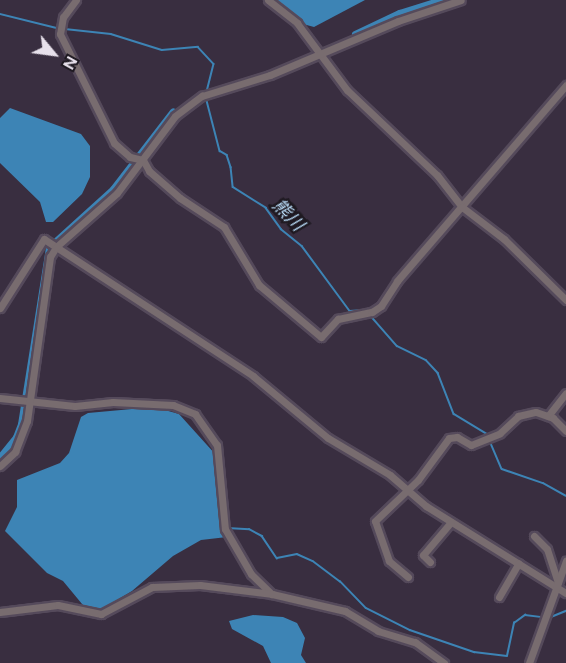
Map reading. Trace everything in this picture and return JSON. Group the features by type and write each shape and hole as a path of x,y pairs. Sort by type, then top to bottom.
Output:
{"street":[{"path":"76,0 66,11 60,28 104,129 124,152 143,160 173,192 224,227 259,285 321,337 346,316 368,313 566,85"},
{"path":"268,0 297,23 346,90 437,175 462,207 504,239 566,300"},
{"path":"0,466 18,446 27,402 47,266 56,247 107,204 175,116 206,95 270,75 319,52 460,0"},
{"path":"0,308 44,238 253,376 328,438 406,489 451,522 566,593"},
{"path":"548,416 566,393"},
{"path":"0,398 89,406 113,402 173,405 195,414 204,423 217,445 221,464 225,529 251,574 272,594"},
{"path":"408,577 389,561 375,521 452,436 469,446 488,438 518,416 536,412 548,416 566,431"},
{"path":"430,562 423,555 451,522"},
{"path":"534,536 547,549 557,586"},
{"path":"529,663 566,561"},
{"path":"499,597 519,563"},
{"path":"0,612 58,605 102,614 153,587 166,585 272,594 345,611 378,631 415,642 444,663"}],"water":[{"path":"273,0 365,0 314,27 303,24"},
{"path":"10,108 81,134 90,146 90,177 82,194 53,222 46,222 40,202 0,163 0,118"},
{"path":"154,407 179,414 216,455 227,537 201,540 173,556 132,591 102,609 87,610 63,581 47,573 5,531 17,507 17,480 60,463 69,453 81,417 88,413"},
{"path":"253,615 283,617 297,623 305,638 301,655 306,663 271,663 263,646 232,629 229,621"}],"waterway":[{"path":"355,34 399,13 441,0"},
{"name":"熊川","path":"0,14 57,28"},
{"name":"熊川","path":"65,29 111,34 162,50 198,47 214,64 207,92"},
{"name":"熊川","path":"206,97 220,151 227,155 231,167 233,187 266,208 281,229 302,246 350,311 364,310"},
{"path":"0,457 16,437 21,424 49,247 113,189 173,111"},
{"name":"熊川","path":"370,315 397,346 426,360 438,373 454,414 487,434"},
{"name":"熊川","path":"490,441 502,469 543,483 566,496"},
{"path":"227,528 249,529 262,536 277,558 297,554 313,561 340,581 366,608 410,630 474,652 507,656 514,623 525,615 542,617"},
{"path":"551,617 566,611"}]}
